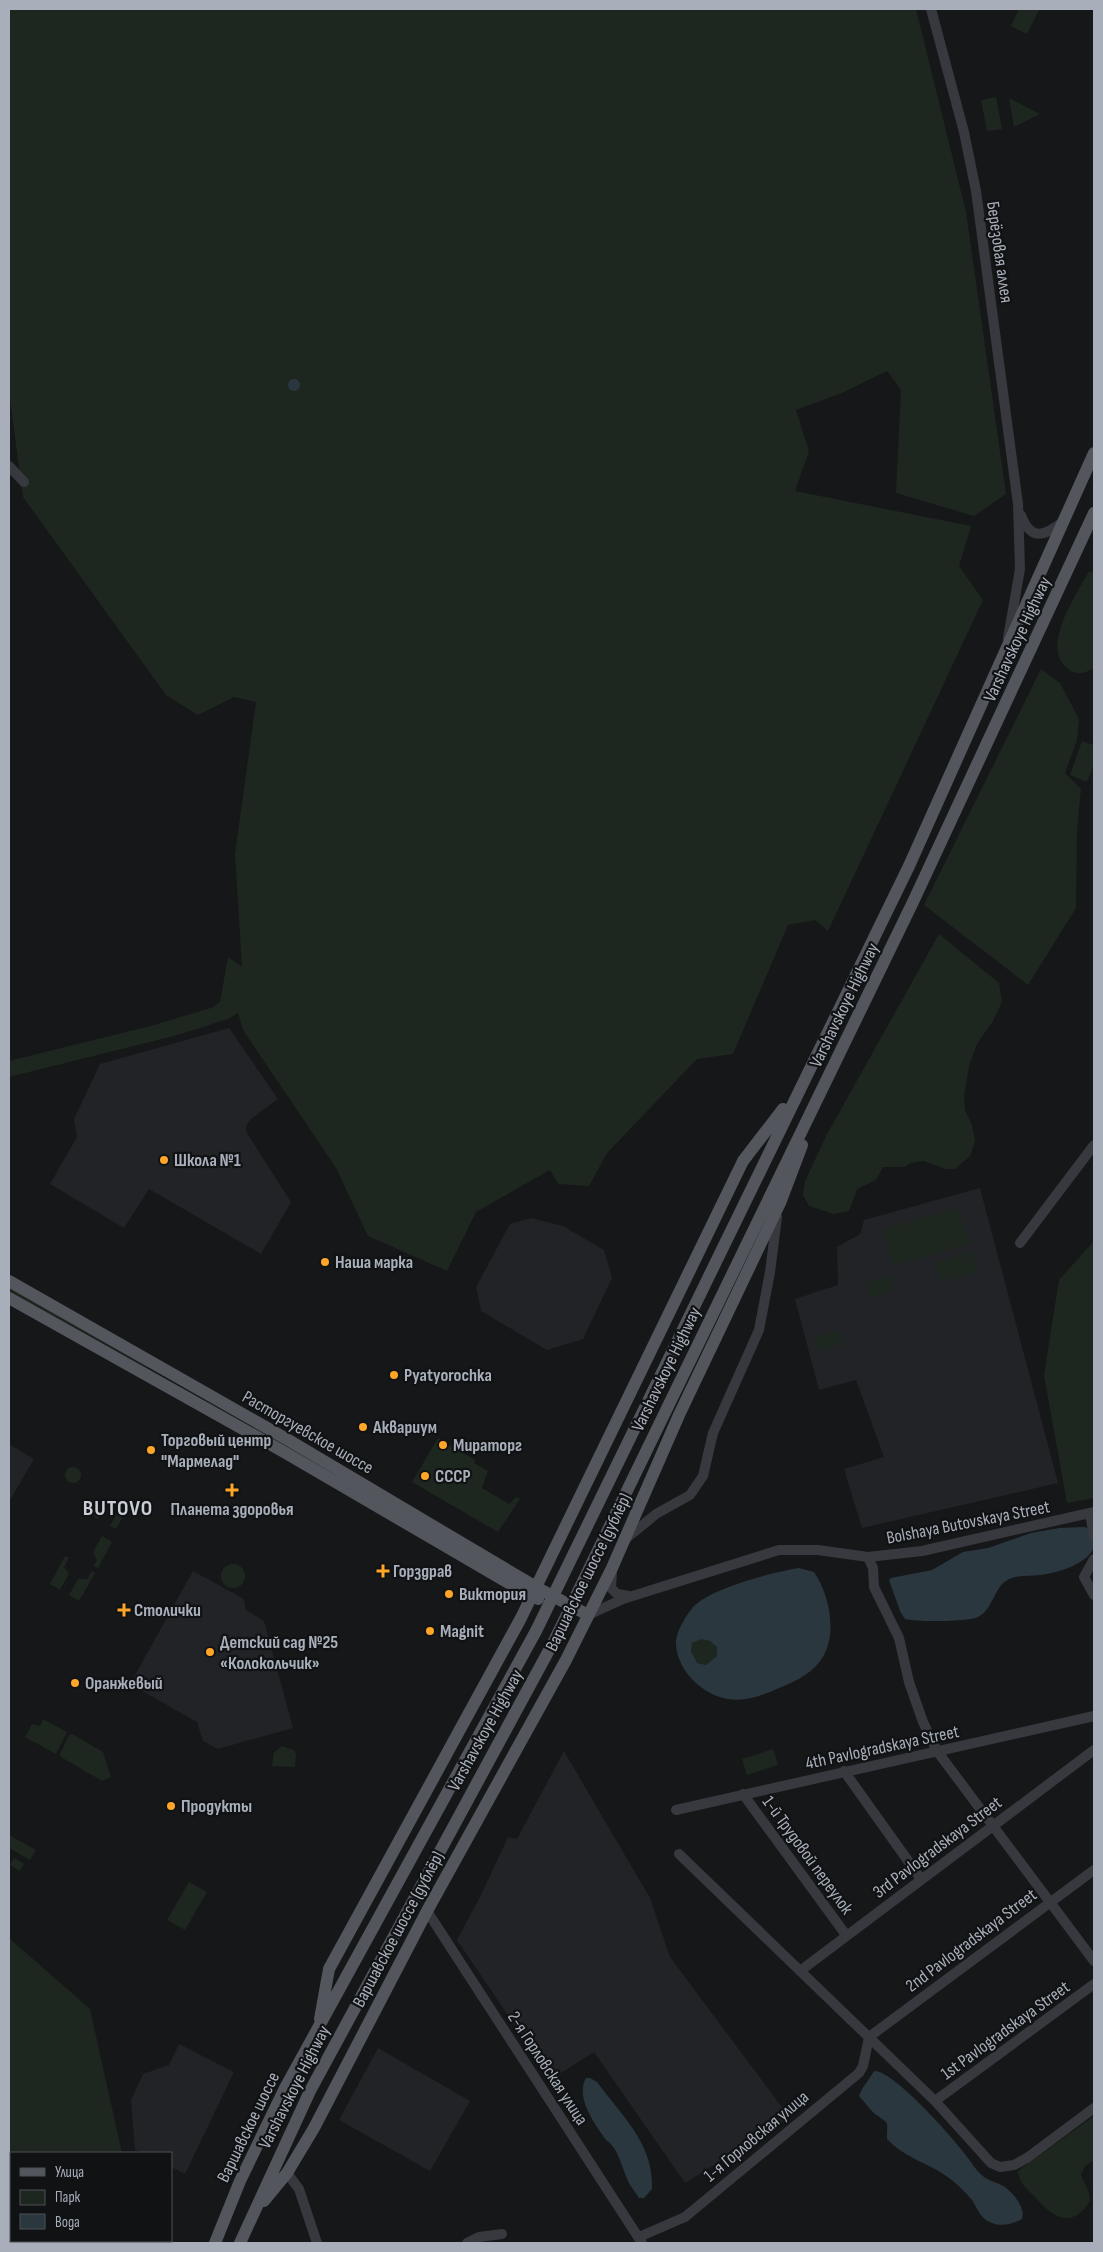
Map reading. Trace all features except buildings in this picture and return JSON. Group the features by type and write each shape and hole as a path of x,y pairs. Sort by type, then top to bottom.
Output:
{"main road":[{"name":"Varshavskoye Highway","path":"318,2029 536,1631 909,866 1094,453"},
{"name":"Varshavskoye Highway","path":"247,2228 314,2083 554,1641 913,902 1094,513"},
{"name":"Варшавское шоссе (дублёр)","path":"318,2029 329,1969 533,1592 743,1161 800,1087"},
{"name":"Варшавское шоссе (дублёр)","path":"247,2228 261,2204 287,2173 314,2128 427,1911 566,1660 612,1568 679,1415 780,1203 819,1095"},
{"name":"Расторгуевское шоссе","path":"9,1281 290,1441 533,1592"},
{"name":"Расторгуевское шоссе","path":"9,1298 533,1592"},
{"path":"533,1592 588,1615"},
{"name":"Варшавское шоссе","path":"215,2243 253,2153 318,2029"},
{"path":"240,2243 247,2228"}],"street":[{"name":"Берёзовая аллея","path":"931,9 964,132 976,191 1018,504 1020,569 1005,651"},
{"path":"9,466 24,482"},
{"name":"Берёзовая аллея","path":"1018,504 1027,530 1034,533 1040,534 1051,531 1064,521"},
{"path":"1020,1243 1094,1145"},
{"path":"625,1540 651,1518 690,1495 702,1476 713,1433 759,1330 780,1203"},
{"path":"1092,1513 1094,1538"},
{"name":"Bolshaya Butovskaya Street","path":"588,1615 633,1596 779,1550 818,1550 868,1557 922,1551 1092,1513"},
{"path":"868,1557 873,1568 874,1587 899,1638 909,1682 923,1722 937,1751 1094,1961"},
{"path":"1094,1559 1084,1577 1094,1594"},
{"path":"612,1568 611,1588 623,1597 633,1596"},
{"name":"4th Pavlogradskaya Street","path":"676,1810 1094,1716"},
{"name":"3rd Pavlogradskaya Street","path":"800,1971 1094,1750"},
{"path":"844,1771 921,1879"},
{"name":"1-й Трудовой переулок","path":"743,1794 846,1935"},
{"path":"678,1854 934,2101 991,2163 1000,2168 1014,2165 1027,2158 1094,2108"},
{"name":"2nd Pavlogradskaya Street","path":"869,2037 1094,1870"},
{"name":"2-я Горловская улица","path":"427,1911 641,2240"},
{"name":"1st Pavlogradskaya Street","path":"934,2101 1094,1984"},
{"name":"1-я Горловская улица","path":"641,2240 685,2217 859,2074 863,2066 869,2037"},
{"path":"287,2173 299,2189 317,2243"},
{"path":"467,2243 479,2237 502,2234"}],"shaded area":[{"name":"Школа №1","path":"229,1028 278,1099 251,1119 246,1126 247,1133 291,1202 261,1254 149,1189 124,1228 50,1184 77,1137 74,1119 100,1064"},
{"path":"980,1188 1058,1483 862,1528 844,1469 884,1457 856,1380 819,1390 795,1299 838,1285 837,1247 860,1234 864,1220"},
{"path":"531,1218 563,1226 604,1250 612,1278 583,1339 547,1350 481,1311 476,1287 510,1224"},
{"path":"9,1444 34,1459 9,1502"},
{"name":"Детский сад №25 «Колокольчик»","path":"193,1571 244,1599 246,1610 264,1621 293,1728 218,1749 203,1741 197,1722 130,1684"},
{"path":"564,1751 650,1898 670,1957 790,2118 685,2183 594,2052 551,2079 457,1940 481,1895 508,1837 517,1839"},
{"path":"179,2044 234,2072 185,2174 172,2168 172,2152 140,2152 135,2150 131,2100 143,2074 169,2065"},
{"path":"378,2048 470,2101 430,2171 339,2120"}],"green space":[{"path":"9,9 916,9 966,212 1006,494 974,516 896,493 901,390 887,371 842,393 796,410 809,451 795,491 971,526 959,566 983,600 828,931 815,920 788,925 733,1054 697,1059 607,1153 589,1186 558,1184 550,1170 476,1212 447,1271 368,1236 336,1168 243,1030 238,1013 228,1019 174,1036 9,1077 9,1061 154,1025 211,1008 220,1002 228,957 242,967 235,854 256,702 234,697 198,715 166,695 23,497 9,392"},
{"path":"1019,9 1039,10 1027,34 1011,26"},
{"path":"996,97 1002,129 987,131 981,100"},
{"path":"1009,98 1040,114 1014,127"},
{"path":"1089,571 1094,573 1094,668 1087,672 1076,673 1069,670 1059,658 1057,646 1064,619"},
{"path":"1041,669 1060,683 1079,719 1077,740 1065,773 1081,789 1077,830 1076,908 1028,985 924,905"},
{"path":"1082,741 1094,745 1094,764 1087,782 1070,775"},
{"path":"939,934 999,983 1002,1002 993,1021 977,1044 969,1066 964,1095 965,1110 972,1125 975,1141 970,1156 955,1169 945,1169 924,1161 911,1163 904,1167 883,1167 876,1180 857,1189 849,1211 833,1214 809,1206 803,1195 805,1181 826,1136"},
{"path":"958,1208 969,1244 893,1266 883,1229"},
{"path":"1094,1241 1094,1498 1067,1503 1044,1375 1059,1280"},
{"path":"972,1251 978,1271 941,1283 935,1263"},
{"path":"890,1275 894,1289 869,1297 865,1283"},
{"path":"9,1287 149,1367 9,1291"},
{"path":"839,1330 843,1344 818,1351 814,1337"},
{"path":"438,1438 475,1460 474,1463 488,1471 482,1488 509,1504 516,1497 520,1499 498,1532 412,1482"},
{"path":"70,1467 76,1467 81,1472 79,1481 70,1483 65,1478 65,1472"},
{"path":"98,1500 106,1505 98,1519 90,1514"},
{"path":"118,1512 124,1515 116,1529 110,1526"},
{"path":"102,1536 112,1542 98,1568 94,1566 97,1560 93,1552"},
{"path":"65,1556 69,1558 64,1567 69,1574 60,1590 50,1584"},
{"path":"233,1564 241,1568 245,1576 241,1584 233,1588 225,1584 221,1576 225,1568"},
{"path":"92,1571 95,1573 79,1601 69,1595 78,1579 87,1579"},
{"path":"701,1638 710,1641 717,1647 717,1656 706,1665 697,1663 691,1651 692,1643"},
{"path":"43,1719 67,1732 56,1754 25,1737 32,1724 40,1726"},
{"path":"72,1734 103,1752 111,1777 102,1781 61,1757 60,1754 69,1735"},
{"path":"282,1746 294,1750 296,1755 295,1767 272,1766 274,1752"},
{"path":"773,1749 778,1765 747,1775 742,1759"},
{"path":"9,1835 36,1850 30,1860 9,1848"},
{"path":"14,1858 24,1864 20,1871 10,1865"},
{"path":"189,1882 207,1892 185,1930 167,1920"},
{"path":"9,1938 90,2009 122,2152 10,2152 10,2242 152,2242 9,2243"},
{"path":"1094,2116 1094,2160 1085,2166 1081,2175 1089,2192 1090,2201 1075,2216 1062,2218 1048,2210 1026,2188 1021,2182 1018,2171"}],"water":[{"path":"292,379 296,379 300,385 296,391 292,391 288,387 288,383"},
{"path":"1059,1528 1088,1528 1093,1541 1093,1549 1084,1560 1054,1572 1009,1579 1000,1587 987,1609 978,1617 953,1621 920,1621 905,1619 900,1611 889,1580 891,1578 932,1570 963,1552 988,1548 1031,1533"},
{"path":"799,1568 814,1572 824,1591 831,1624 828,1645 820,1661 811,1671 799,1679 748,1699 734,1700 718,1697 700,1686 685,1671 677,1651 676,1641 678,1632 693,1607 714,1593 728,1587","holes":["701,1639 710,1641 717,1647 717,1656 706,1665 697,1663 691,1651 692,1643"]},
{"path":"874,2071 896,2082 926,2109 980,2174 1005,2187 1012,2193 1022,2210 1022,2219 1004,2225 988,2221 982,2216 970,2198 953,2181 937,2170 902,2152 887,2139 887,2123 873,2112 859,2096"},
{"path":"586,2078 597,2082 635,2131 642,2144 648,2158 652,2189 644,2198 639,2198 630,2185 614,2149 606,2140 588,2110 583,2094"}],"place":[{"name":"Школа №1","path":"164,1160"},
{"name":"Наша марка","path":"325,1262"},
{"name":"Pyatyorochka","path":"394,1375"},
{"name":"Аквариум","path":"363,1427"},
{"name":"Мираторг","path":"443,1445"},
{"name":"Торговый центр \"Мармелад\"","path":"151,1450"},
{"name":"СССР","path":"425,1476"},
{"name":"Планета здоровья","path":"232,1490"},
{"name":"Горздрав","path":"383,1571"},
{"name":"Виктория","path":"449,1594"},
{"name":"Столички","path":"124,1610"},
{"name":"Magnit","path":"430,1631"},
{"name":"Детский сад №25 «Колокольчик»","path":"210,1652"},
{"name":"Оранжевый","path":"75,1683"},
{"name":"Продукты","path":"171,1806"}],"district":[{"name":"BUTOVO","path":"118,1507"}]}
